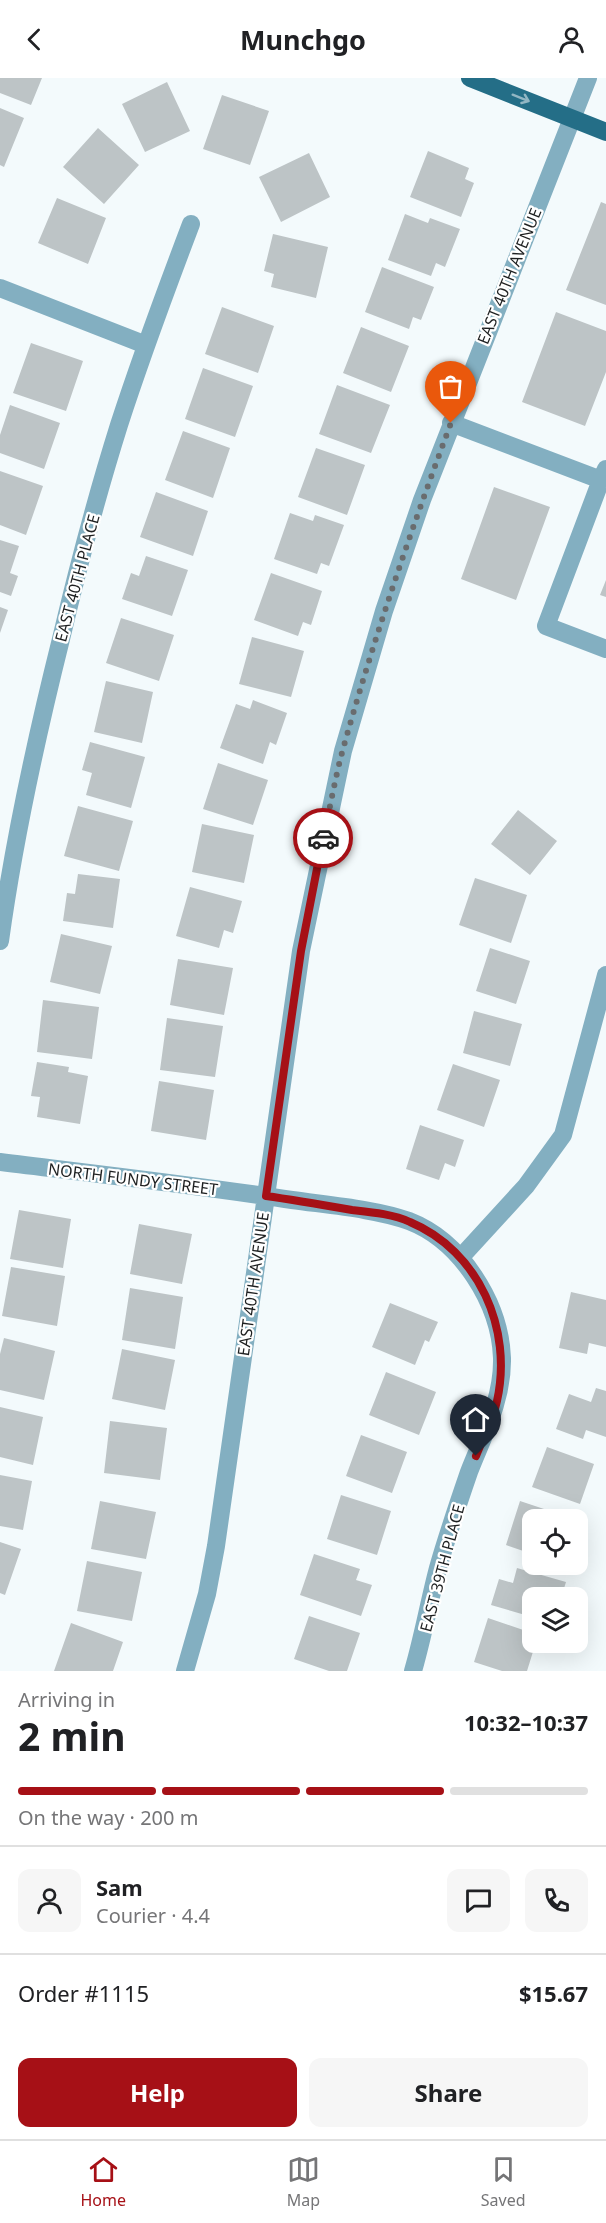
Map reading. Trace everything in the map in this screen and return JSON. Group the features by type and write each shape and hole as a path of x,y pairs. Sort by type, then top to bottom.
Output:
{"main road":[{"path":"470,78 606,132"}],"street":[{"name":"EAST 40TH AVENUE","path":"185,1671 207,1593 216,1546 301,951 343,751 384,611 422,500 588,78"},
{"name":"EAST 40TH PLACE","path":"0,941 4,877 73,590 119,426 190,224"},
{"path":"0,288 146,345"},
{"path":"451,423 604,474 546,626 606,649"},
{"path":"461,1257 526,1186 562,1135 606,975"},
{"name":"NORTH FUNDY STREET","path":"0,1162 266,1196"},
{"name":"EAST 39TH PLACE","path":"266,1196 375,1213 410,1221 461,1257 481,1288 498,1325 502,1359 497,1402 469,1474 438,1569 413,1671"}],"building":[{"path":"0,78 42,78 31,105 0,93"},
{"path":"167,82 190,131 145,152 122,104"},
{"path":"222,95 269,111 250,165 203,149"},
{"path":"0,108 24,118 4,167 0,165"},
{"path":"98,128 139,165 104,204 63,167"},
{"path":"428,151 469,168 465,179 474,183 461,217 410,197"},
{"path":"309,153 330,197 281,222 259,177"},
{"path":"57,198 106,218 88,264 38,243"},
{"path":"601,202 606,204 606,305 566,290"},
{"path":"405,214 428,223 430,218 460,229 445,267 436,263 431,276 388,260"},
{"path":"273,234 328,247 316,298 271,287 274,274 264,271"},
{"path":"382,267 434,287 421,320 413,317 409,329 365,312"},
{"path":"222,307 274,326 258,373 205,354"},
{"path":"556,312 606,331 606,372 585,426 522,402"},
{"path":"361,327 409,346 391,392 343,373"},
{"path":"31,343 83,361 66,411 13,393"},
{"path":"203,368 253,386 235,437 185,419"},
{"path":"337,385 390,405 371,453 319,434"},
{"path":"10,405 60,423 44,469 0,453 0,435"},
{"path":"183,431 230,448 213,498 165,480"},
{"path":"316,448 365,465 347,515 298,497"},
{"path":"0,471 43,486 26,535 0,525"},
{"path":"494,487 550,507 516,600 461,579"},
{"path":"156,492 208,511 193,556 140,537"},
{"path":"290,513 313,521 315,515 344,525 329,566 321,563 317,574 274,559"},
{"path":"0,540 19,546 10,573 18,576 11,596 0,592"},
{"path":"146,556 188,570 172,616 122,599 131,573 139,576"},
{"path":"271,573 322,591 311,625 303,622 298,636 254,620"},
{"path":"606,580 606,597 600,595"},
{"path":"0,607 8,610 0,633"},
{"path":"121,618 174,635 159,681 106,663"},
{"path":"252,637 304,651 291,697 239,684"},
{"path":"106,681 153,692 142,743 94,732"},
{"path":"253,700 287,713 276,745 270,742 263,764 220,748 236,704 250,709"},
{"path":"90,742 145,757 131,808 86,795 92,773 82,770"},
{"path":"218,763 268,780 253,825 203,809"},
{"path":"78,806 133,821 119,871 64,856"},
{"path":"518,810 557,841 530,875 491,844"},
{"path":"202,824 254,835 244,883 192,872"},
{"path":"78,874 120,879 113,928 63,921 67,893 75,894"},
{"path":"475,878 527,895 511,943 459,925"},
{"path":"190,887 242,901 233,933 224,930 219,948 176,936"},
{"path":"61,934 112,946 100,994 50,982"},
{"path":"490,948 530,961 516,1004 476,991"},
{"path":"178,959 233,968 224,1015 170,1005"},
{"path":"43,1000 99,1007 92,1059 37,1052"},
{"path":"474,1011 522,1024 510,1066 463,1053"},
{"path":"167,1018 223,1026 215,1077 160,1070"},
{"path":"37,1062 69,1067 68,1072 88,1076 80,1124 37,1117 40,1097 31,1096"},
{"path":"453,1064 500,1080 484,1127 437,1110"},
{"path":"159,1081 214,1090 206,1140 151,1131"},
{"path":"420,1125 464,1140 455,1167 445,1163 439,1180 406,1169"},
{"path":"19,1210 71,1219 63,1268 10,1259"},
{"path":"139,1224 192,1234 182,1284 130,1274"},
{"path":"11,1267 65,1276 57,1326 2,1316"},
{"path":"130,1288 183,1297 175,1349 122,1340"},
{"path":"571,1292 606,1300 606,1347 589,1343 587,1354 559,1348"},
{"path":"390,1303 438,1322 429,1342 425,1340 415,1365 372,1347"},
{"path":"4,1338 55,1351 44,1400 0,1390 0,1354"},
{"path":"122,1349 175,1360 165,1410 112,1399"},
{"path":"386,1372 436,1392 419,1435 369,1415"},
{"path":"596,1388 606,1391 606,1437 586,1430 583,1439 556,1429 569,1394 591,1402"},
{"path":"0,1407 43,1417 33,1465 0,1457"},
{"path":"110,1421 167,1428 160,1480 104,1473"},
{"path":"361,1435 407,1452 392,1493 346,1476"},
{"path":"547,1447 594,1464 580,1504 532,1487"},
{"path":"0,1475 32,1481 23,1530 0,1526"},
{"path":"341,1495 391,1511 377,1555 327,1539"},
{"path":"100,1501 156,1512 146,1559 91,1549"},
{"path":"520,1501 544,1509 522,1509 522,1551 506,1545"},
{"path":"0,1542 21,1549 5,1595 0,1593"},
{"path":"314,1554 360,1569 356,1580 372,1585 361,1616 300,1595"},
{"path":"87,1561 142,1572 132,1621 77,1611"},
{"path":"517,1568 522,1569 522,1575 542,1575 566,1582 564,1587 522,1587 522,1614 491,1605 499,1579 513,1583"},
{"path":"309,1616 360,1633 347,1671 329,1671 294,1659"},
{"path":"488,1618 522,1630 522,1653 533,1653 527,1671 502,1671 474,1662"},
{"path":"71,1623 123,1642 113,1671 54,1671"}],"way so far":[{"path":"323,838 343,751 384,611 451,423"}],"route":[{"path":"323,838 301,951 266,1196 375,1213 410,1221 461,1257 481,1288 498,1325 502,1359 497,1402 476,1456"}]}
